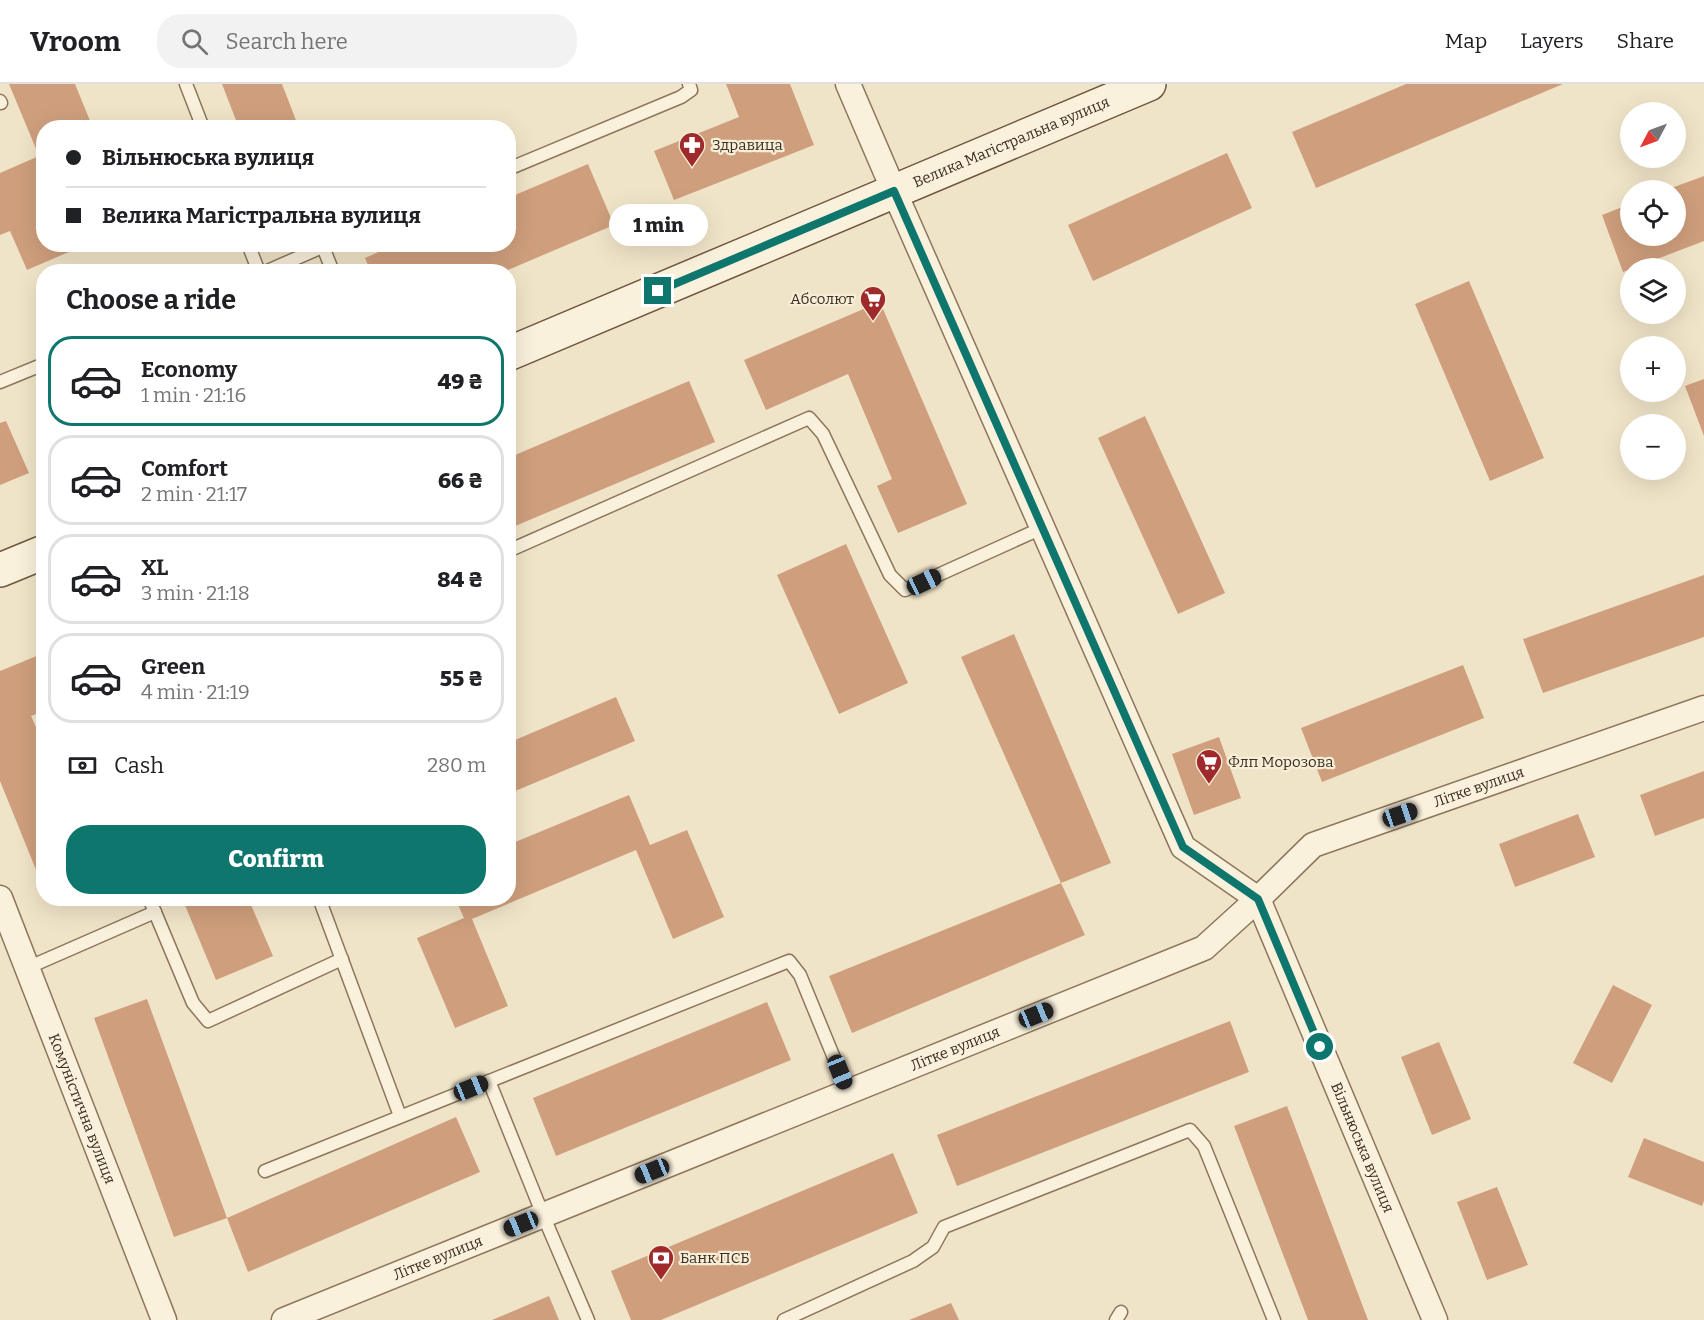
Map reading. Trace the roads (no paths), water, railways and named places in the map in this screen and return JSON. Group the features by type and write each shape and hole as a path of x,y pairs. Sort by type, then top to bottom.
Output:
{"street":[{"path":"848,84 1183,847 1258,899"},
{"name":"Велика Магістральна вулиця","path":"516,351 1149,84"},
{"path":"0,570 36,555"},
{"name":"Літке вулиця","path":"284,1320 1204,948 1313,845 1704,708"},
{"name":"Комуністична вулиця","path":"0,898 164,1320"},
{"name":"Вільнюська вулиця","path":"1258,899 1435,1320"}],"lane":[{"path":"186,84 200,120"},
{"path":"516,167 681,98 691,90 689,84"},
{"path":"284,264 312,252"},
{"path":"0,382 36,367"},
{"path":"516,547 809,418 823,434 890,575 905,590 1042,528"},
{"path":"152,906 193,1003 208,1021 342,958"},
{"path":"323,906 400,1116"},
{"path":"27,968 155,912"},
{"path":"265,1170 789,961 800,975 848,1092"},
{"path":"489,1081 588,1320"},
{"path":"784,1320 913,1261 933,1247 944,1227 1190,1130 1204,1146 1274,1320"}],"place":[{"name":"Здравица","path":"692,168"},
{"name":"Абсолют","path":"873,322"},
{"name":"Флп Морозова","path":"1209,785"},
{"name":"Банк ПСБ","path":"661,1281"}]}
